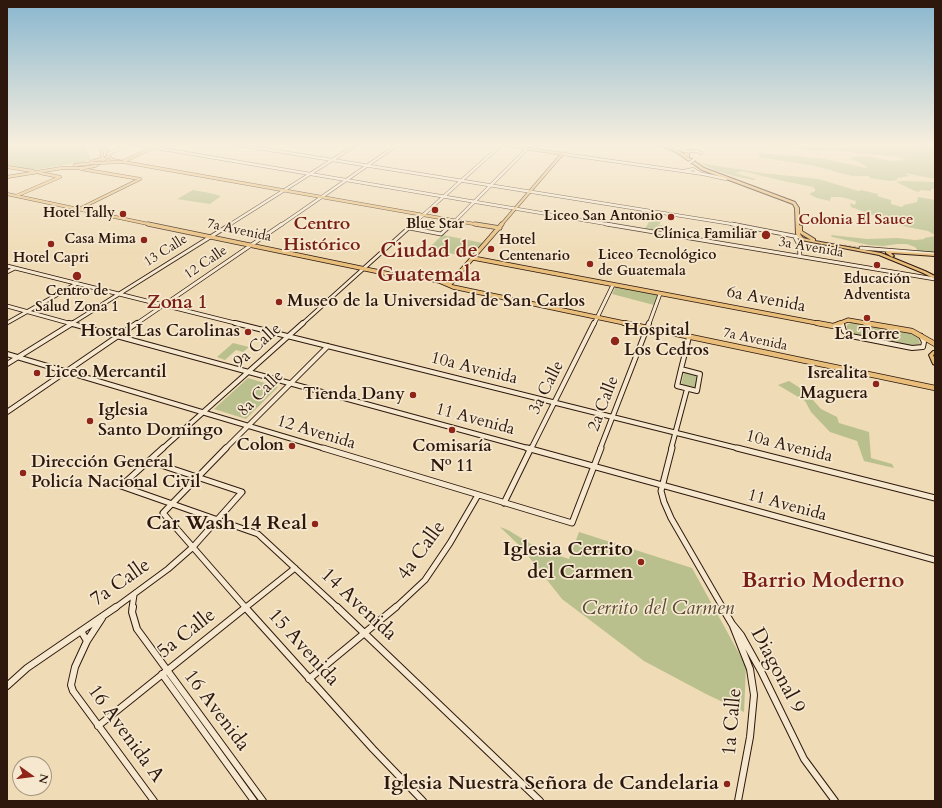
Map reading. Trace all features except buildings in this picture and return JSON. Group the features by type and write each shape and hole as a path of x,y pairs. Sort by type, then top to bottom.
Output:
{"highway":[{"path":"741,183 788,200 799,206"},
{"path":"745,183 790,199 799,206 800,231 805,235 821,241 861,248 897,258"},
{"path":"799,206 799,237"},
{"path":"799,237 805,235"},
{"path":"799,237 821,243 880,254 922,271 935,278"},
{"path":"935,255 887,252 935,278"},
{"path":"935,352 931,355 935,361"}],"main road":[{"path":"16,196 46,183"},
{"path":"78,209 132,183"},
{"path":"244,183 500,228"},
{"path":"450,285 539,183"},
{"name":"7a Avenida","path":"7,194 399,276 416,276 453,287 935,388"},
{"name":"6a Avenida","path":"473,258 833,326 842,324 844,321 853,320 910,331 935,344"}],"street":[{"name":"13 Calle","path":"7,364 296,183"},
{"name":"12 Calle","path":"8,412 342,183"},
{"name":"3a Avenida","path":"363,183 935,278"},
{"name":"9a Calle","path":"122,486 460,183"},
{"path":"474,183 754,227 799,237"},
{"path":"409,228 441,234 492,183"},
{"path":"737,183 753,187"},
{"path":"789,235 797,238 800,256"},
{"path":"799,245 807,240"},
{"path":"821,243 834,245"},
{"path":"861,248 935,255"},
{"path":"918,254 935,255"},
{"name":"10a Avenida","path":"7,266 935,498"},
{"path":"7,272 15,268"},
{"path":"7,323 76,284"},
{"name":"3a Calle","path":"504,503 614,285"},
{"name":"2a Calle","path":"572,523 660,294"},
{"name":"11 Avenida","path":"7,306 935,560"},
{"path":"842,324 844,331"},
{"path":"833,326 854,336 912,348 919,348 923,346 924,342 922,336"},
{"path":"681,369 700,374 697,391 677,386 681,369 689,337"},
{"name":"8a Calle","path":"164,513 328,346"},
{"path":"905,350 912,348"},
{"name":"12 Avenida","path":"7,354 572,523"},
{"path":"662,485 687,389"},
{"path":"149,461 198,477"},
{"name":"7a Calle","path":"7,686 33,664 134,595 164,572 193,547 242,492 198,477"},
{"name":"Diagonal 9","path":"662,485 661,491 671,518 761,671 804,759 835,801"},
{"name":"14 Avenida","path":"122,486 258,534 264,538 540,801"},
{"name":"4a Calle","path":"309,679 414,592 425,580 450,543 478,495"},
{"name":"15 Avenida","path":"164,513 309,679 423,801"},
{"name":"5a Calle","path":"98,726 295,568"},
{"name":"16 Avenida","path":"134,595 132,612 137,629 164,672 254,801"},
{"name":"16 Avenida A","path":"104,616 87,641 74,671 71,685 72,691 154,801"},
{"name":"1a Calle","path":"732,624 750,669 754,695 749,744 738,801"},
{"path":"81,631 87,641"},
{"name":"16 Avenida","path":"164,672 262,801"}],"green space":[{"path":"792,183 831,183 858,191 861,190 878,194 877,196 891,200 891,204 902,207 904,205 917,202 918,197 935,200 935,235 928,231 882,222 875,218 876,216 851,207 850,203 855,205 856,201 841,197 831,197 830,201 817,198 809,194 815,191 813,187"},
{"path":"897,183 935,183 935,189 931,189 931,191 915,191"},
{"path":"193,190 221,196 210,204 177,199"},
{"path":"650,220 661,221 659,225 656,225 668,226 665,233 645,229"},
{"path":"442,235 483,243 470,257 428,249"},
{"path":"831,235 867,239 897,238 915,240 935,236 935,253 919,252 915,247 907,244 883,246 869,245 832,237"},
{"path":"616,286 658,295 654,305 612,294"},
{"path":"852,322 910,332 918,336 920,344 913,346 855,335 848,331 847,328 847,325"},
{"path":"233,343 249,347 243,352 236,350 225,360 217,357"},
{"path":"684,372 699,375 695,389 681,386"},
{"path":"248,378 278,387 246,419 214,409"},
{"path":"789,381 805,391 821,409 837,417 839,423 869,432 871,458 892,464 894,468 864,461 857,441 830,432 811,412 805,401 778,385"},
{"name":"Cerrito del Carmen","path":"500,527 508,530 539,549 569,559 579,532 692,568 746,666 744,712 706,694 644,661 562,599 521,547"}],"tunnel":[{"path":"844,246 891,252"}],"place":[{"name":"Blue Star","path":"435,210"},
{"name":"Hotel Tally","path":"123,214"},
{"name":"Liceo San Antonio","path":"671,217"},
{"name":"Clínica Familiar","path":"766,235"},
{"name":"Casa Mima","path":"144,240"},
{"name":"Hotel Capri","path":"51,244"},
{"name":"Hotel Centenario","path":"491,249"},
{"name":"Liceo Tecnológico de Guatemala","path":"590,264"},
{"name":"Educación Adventista","path":"877,265"},
{"name":"Centro de Salud Zona 1","path":"77,276"},
{"name":"Museo de la Universidad de San Carlos","path":"279,302"},
{"name":"La Torre","path":"867,318"},
{"name":"Hostal Las Carolinas","path":"248,332"},
{"name":"Hospital Los Cedros","path":"615,341"},
{"name":"Liceo Mercantil","path":"37,373"},
{"name":"Isrealita Maguera","path":"876,384"},
{"name":"Tienda Dany","path":"413,395"},
{"name":"Iglesia Santo Domingo","path":"90,421"},
{"name":"Comisaría Nº 11","path":"452,430"},
{"name":"Colon","path":"292,446"},
{"name":"Dirección General Policía Nacional Civil","path":"23,473"},
{"name":"Car Wash 14 Real","path":"315,524"},
{"name":"Iglesia Cerrito del Carmen","path":"641,562"},
{"name":"Iglesia Nuestra Señora de Candelaria","path":"727,784"}],"district":[{"name":"Colonia El Sauce","path":"856,221"},
{"name":"Centro Histórico","path":"322,235"},
{"name":"Ciudad de Guatemala","path":"429,264"},
{"name":"Zona 1","path":"177,304"},
{"name":"Barrio Moderno","path":"823,582"}]}
